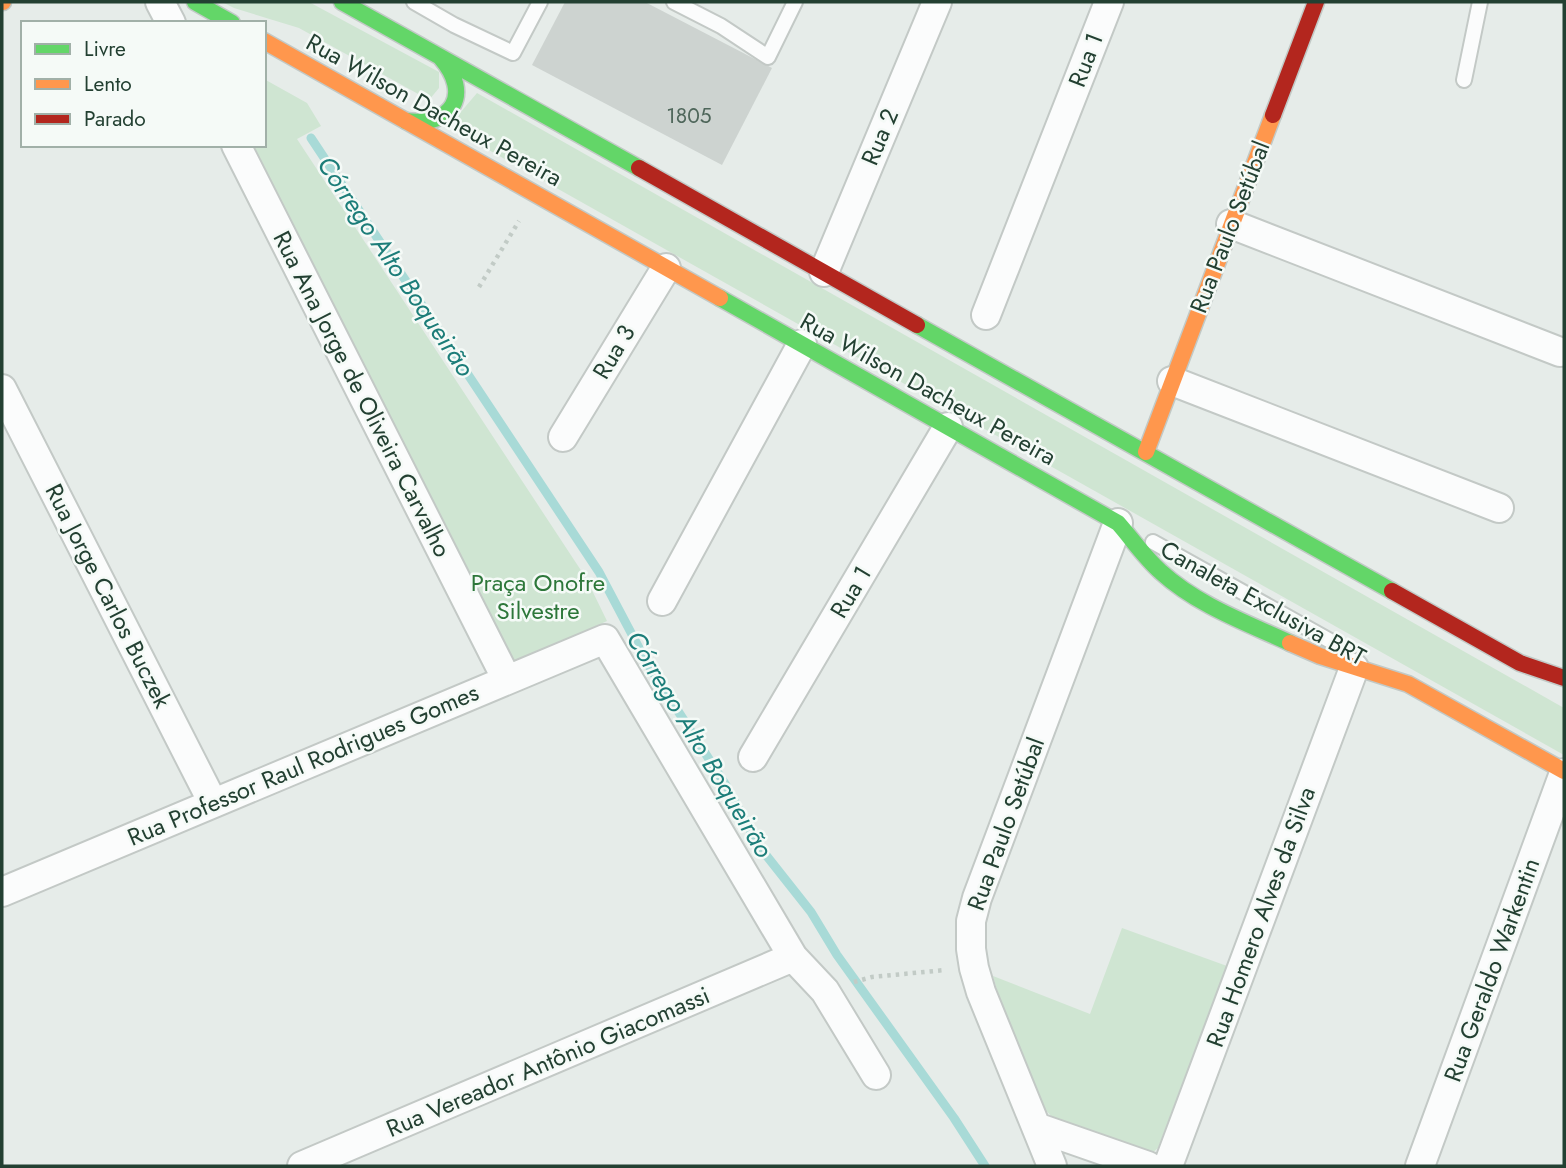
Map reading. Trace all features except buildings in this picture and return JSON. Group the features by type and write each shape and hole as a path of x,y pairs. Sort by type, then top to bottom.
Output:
{"main road":[{"path":"195,2 228,21"},
{"name":"Rua Wilson Dacheux Pereira","path":"342,2 1520,663 1564,678"},
{"name":"Rua Paulo Setúbal","path":"1146,453 1315,2"},
{"name":"Rua Wilson Dacheux Pereira","path":"271,49 406,121 1118,523 1161,572 1187,591 1258,629 1354,668 1408,684 1564,772"},
{"path":"406,121 432,123 452,108 457,97 455,75 441,58"}],"street":[{"path":"160,2 170,21"},
{"name":"Rua 2","path":"824,272 937,2"},
{"name":"Rua 1","path":"986,315 1109,2"},
{"name":"Rua Ana Jorge de Oliveira Carvalho","path":"237,147 507,680"},
{"path":"1231,224 1560,352"},
{"name":"Rua 3","path":"563,437 666,268"},
{"path":"662,601 802,344"},
{"path":"1172,381 1499,508"},
{"name":"Rua Jorge Carlos Buczek","path":"2,389 214,803"},
{"name":"Rua 1","path":"753,757 948,427"},
{"name":"Rua Paulo Setúbal","path":"1052,1166 981,992 971,949 971,921 976,898 1118,523"},
{"name":"Rua Professor Raul Rodrigues Gomes","path":"2,892 605,639 793,957"},
{"name":"Rua Homero Alves da Silva","path":"1168,1166 1354,668"},
{"name":"Rua Geraldo Warkentin","path":"1420,1166 1564,772"},
{"path":"793,957 824,991 876,1075"},
{"name":"Rua Vereador Antônio Giacomassi","path":"302,1166 793,957"},
{"path":"1035,1126 1148,1166"}],"lane":[{"path":"414,2 454,25 513,53 540,2"},
{"path":"674,2 721,26 768,57 795,2"},
{"path":"1464,80 1480,2"},
{"name":"Canaleta Exclusiva BRT","path":"1118,523 1408,684"},
{"path":"1520,663 1564,687"}],"path":[{"path":"480,286 535,194"},
{"path":"872,977 974,968"}],"green space":[{"path":"222,2 309,2 439,72 439,88 429,100 299,28"},
{"name":"Praça Onofre Silvestre","path":"266,80 307,103 321,126 297,139 586,578 607,621 514,663 254,147 266,147"},
{"path":"477,93 1564,708 1564,755 448,127"},
{"path":"1122,928 1227,966 1158,1148 1151,1154 1075,1132 1051,1115 1037,1099 1017,1060 993,976 1090,1014"}],"waterway":[{"name":"Córrego Alto Boqueirão","path":"311,138 599,572 647,663 727,787 758,845 811,912 837,955 954,1118 985,1166"}],"traffic: fast":[{"path":"195,2 228,21"},
{"path":"342,2 639,168"},
{"path":"406,121 436,119 453,105 455,84 441,58"},
{"path":"720,298 1118,523 1150,561 1175,584 1223,612 1290,643"},
{"path":"917,325 1392,591"}],"traffic: slow":[{"path":"266,42 720,298"},
{"path":"1146,452 1273,115"},
{"path":"1290,643 1320,656 1408,684 1564,771"}],"traffic: jam":[{"path":"1273,115 1316,2"},
{"path":"639,168 917,325"},
{"path":"1392,591 1520,663 1564,678"}]}
